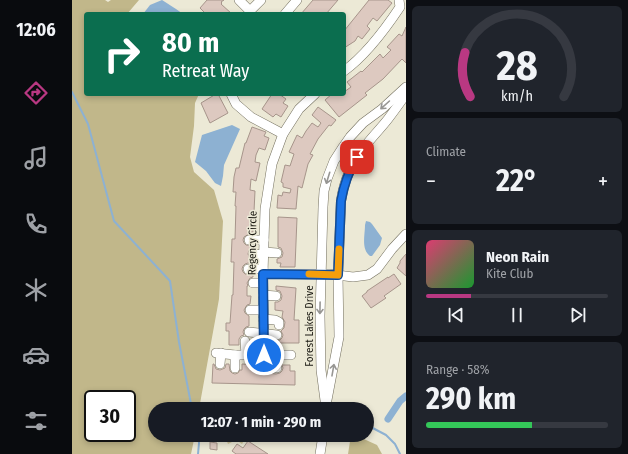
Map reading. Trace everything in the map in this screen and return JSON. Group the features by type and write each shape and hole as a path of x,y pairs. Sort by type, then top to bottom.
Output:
{"street":[{"path":"239,0 250,11 261,0"},
{"path":"287,12 297,0"},
{"path":"346,69 370,47 390,22 400,6 399,0"},
{"name":"Forest Lakes Drive","path":"327,402 339,338 329,275 323,207 327,178 334,161 354,133 363,123 382,109 406,86"},
{"name":"Forest Lakes Drive","path":"325,402 321,370 320,316 329,275 342,191 351,168 366,144 389,118 406,94"},
{"path":"232,96 236,104 252,117 283,134"},
{"name":"Regency Circle","path":"267,355 263,333 264,209 272,164 283,134 299,110 313,96"},
{"path":"354,133 366,144"},
{"path":"248,269 353,277 368,275 378,269 392,249 406,234"},
{"path":"248,240 264,240"},
{"path":"254,254 277,256"},
{"path":"253,283 263,284"},
{"path":"250,307 263,306 276,299"},
{"path":"263,306 275,320 279,322 279,325"},
{"path":"249,332 277,335"},
{"path":"245,341 250,365"},
{"path":"220,364 218,353 235,355 291,355"},
{"path":"235,355 235,368"},
{"path":"260,368 266,368 267,355"},
{"path":"267,355 269,367 277,368"},
{"path":"320,454 322,442"}],"shaded area":[{"path":"72,0 105,0 108,2 111,0 139,0 129,12 84,12 84,96 198,96 195,103 190,157 194,172 214,190 223,221 219,299 200,402 148,402 148,442 194,442 191,454 72,454"},
{"path":"350,442 370,442 377,445 382,454 348,454"}],"water":[{"path":"162,0 180,12 145,12 150,5"},
{"path":"232,125 240,129 224,165 221,186 215,183 206,171 195,162 202,135"},
{"path":"366,221 372,224 382,238 380,245 372,256 367,253 364,246"}],"building":[{"path":"207,0 224,0 221,4 230,12 204,12 200,8"},
{"path":"313,0 338,0 328,12 303,12"},
{"path":"369,0 388,0 392,3 377,21 373,18 367,26 370,29 362,39 358,36 355,41 346,47 346,29"},
{"path":"406,27 406,63 402,59 383,79 365,93 367,95 339,117 325,100 330,96 346,96 346,91 351,87 347,82 361,71 362,72 380,54 383,58 391,50 387,47 399,34 402,36"},
{"path":"213,96 219,96 228,113 210,123 201,103"},
{"path":"271,96 282,96 286,99 283,103 288,106 281,117 276,114 273,117 262,109"},
{"path":"318,107 336,120 331,126 329,125 318,139 310,154 313,155 308,164 302,188 298,186 296,209 277,208 278,195 282,196 283,192 290,193 291,189 283,187 283,183 281,182 285,165 290,166 294,154 289,152 297,135 302,138 312,123 318,127 321,123 312,115"},
{"path":"252,127 266,132 264,136 269,138 265,150 259,148 256,155 255,162 260,163 256,181 251,179 250,190 255,191 253,232 249,232 243,240 246,245 254,246 254,248 249,250 248,254 250,259 253,260 253,263 245,264 242,269 245,274 253,275 247,283 247,296 251,296 250,304 247,305 244,310 249,316 249,326 244,329 244,335 239,339 239,345 229,345 229,331 226,331 226,323 230,323 233,295 234,262 231,262 232,239 235,239 236,192 233,192 234,177 236,168 239,168 245,143"},
{"path":"278,217 297,218 295,267 280,267 281,263 277,263 277,259 282,257 283,253 281,248 278,247"},
{"path":"406,254 406,276 397,268 400,261"},
{"path":"394,274 401,284 384,296 386,298 371,308 362,296 367,291"},
{"path":"276,286 296,288 294,320 299,320 299,343 277,343 277,341 282,338 283,335 281,331 284,328 285,322 282,317 283,311 275,310 275,302 281,300 282,296 280,291 276,290"},
{"path":"213,364 216,369 220,370 225,368 226,364 229,364 230,371 235,374 242,370 242,364 260,365 260,371 276,374 282,371 282,365 290,365 290,371 295,371 295,385 212,383"},
{"path":"210,442 217,443 217,450 210,449"},
{"path":"247,442 250,442 268,454 236,454 232,451 237,444 243,448"}],"waterway":[{"path":"72,92 88,124 114,221 170,281 179,342 191,402"},
{"path":"388,419 400,401 406,396"},
{"path":"374,429 386,435 395,444 400,454"},
{"path":"198,454 199,442"}],"slow traffic":[{"path":"309,274 338,275 339,249"}],"route":[{"path":"264,355 263,274 338,275 342,191 346,178 357,157"}]}
